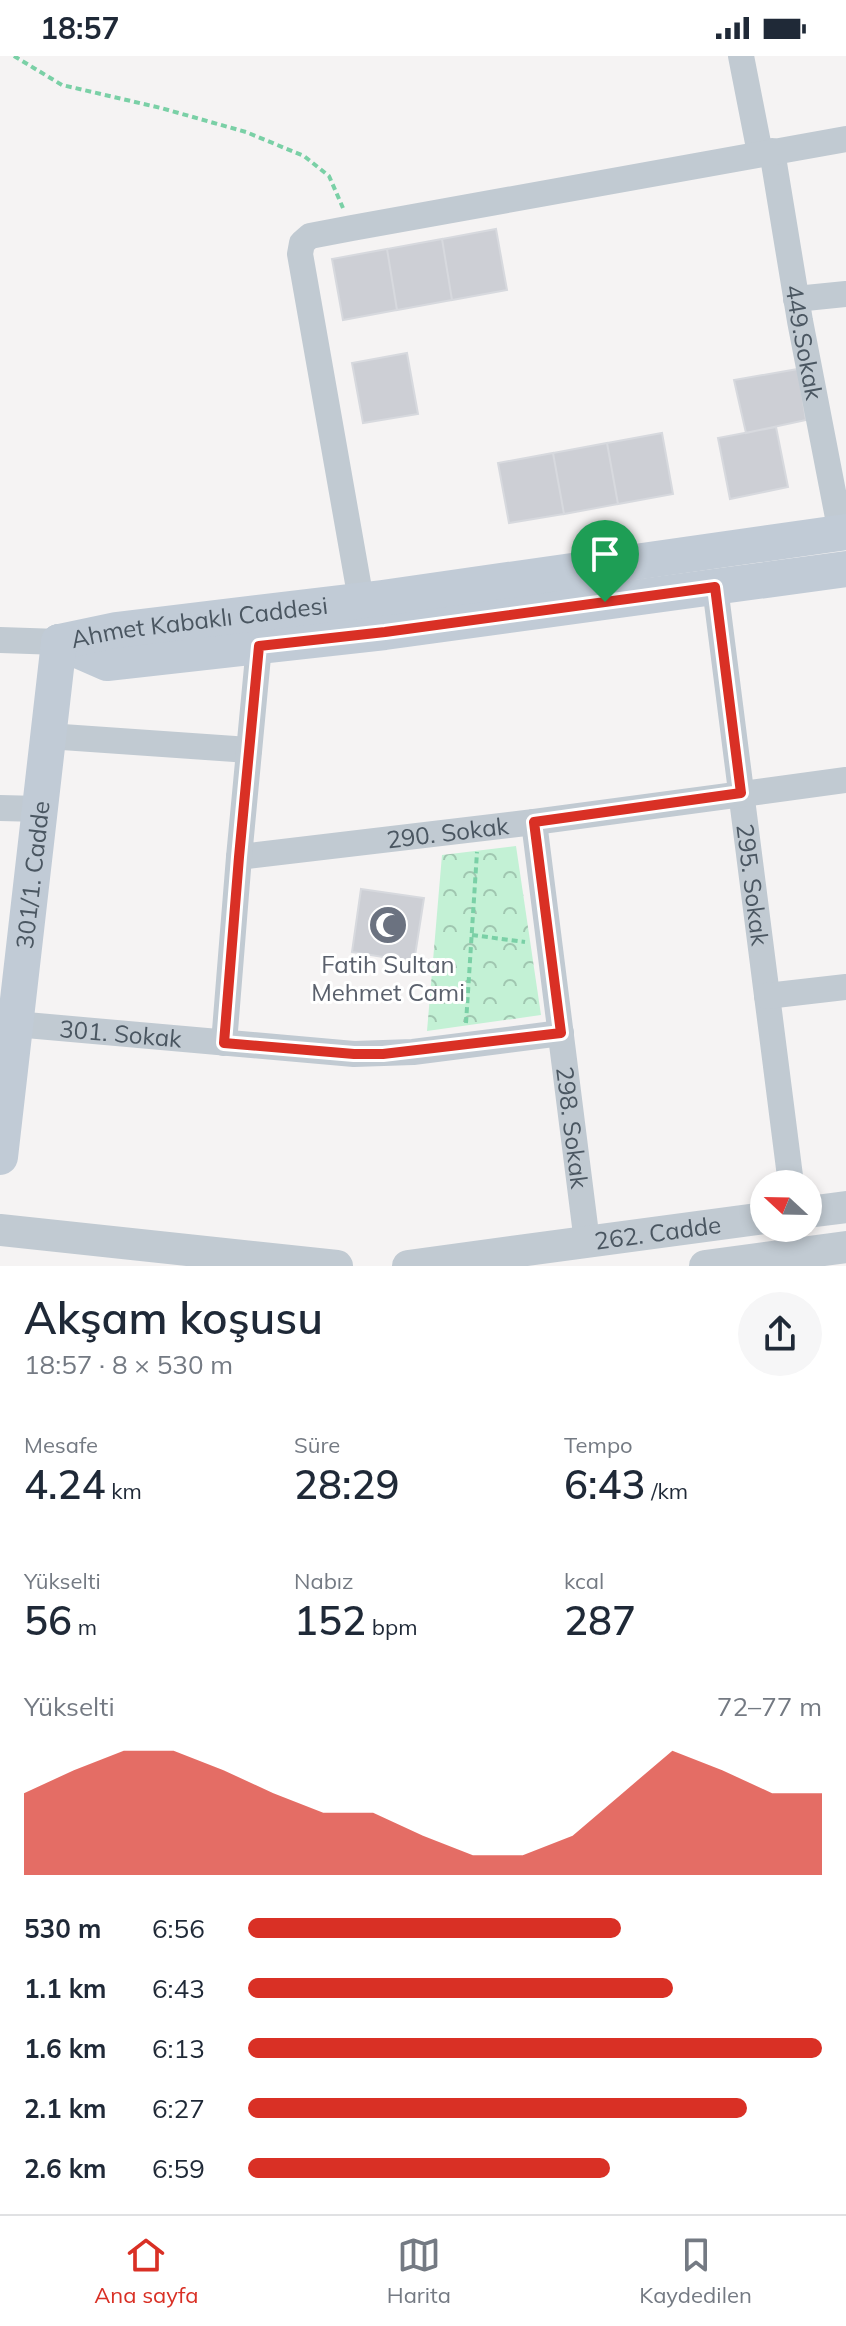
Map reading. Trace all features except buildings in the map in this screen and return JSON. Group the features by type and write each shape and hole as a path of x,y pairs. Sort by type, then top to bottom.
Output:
{"main road":[{"name":"Ahmet Kabaklı Caddesi","path":"59,642 116,630 361,600 844,532"},
{"name":"Ahmet Kabaklı Caddesi","path":"59,642 107,663 385,632 846,569"},
{"name":"301/1. Cadde","path":"0,1157 9,1032 59,642"}],"street":[{"name":"449.Sokak","path":"741,56 766,152 844,532"},
{"path":"361,600 300,254 302,243 310,236 846,139"},
{"path":"796,299 846,294"},
{"name":"295. Sokak","path":"715,587 789,1170"},
{"path":"0,640 59,642"},
{"path":"224,1043 259,646"},
{"path":"48,736 249,750"},
{"name":"290. Sokak","path":"239,857 534,822 846,780"},
{"path":"0,808 40,809"},
{"name":"298. Sokak","path":"534,822 587,1242"},
{"path":"767,996 846,987"},
{"name":"301. Sokak","path":"9,1032 224,1043 354,1054 413,1052 561,1033"},
{"path":"822,1210 846,1207"},
{"name":"262. Cadde","path":"408,1266 750,1220"},
{"path":"0,1230 337,1266"},
{"name":"262. Cadde","path":"705,1266 805,1259 846,1247"}],"path":[{"path":"14,56 62,85 246,132 304,156 329,176 352,228"},
{"path":"465,1045 478,829"},
{"path":"472,935 550,945"}],"green space":[{"path":"516,846 541,1015 427,1031 442,855"}],"place":[{"name":"Fatih Sultan Mehmet Cami","path":"388,925"}],"route":[{"path":"715,587 741,793 534,822 561,1033 383,1054 224,1043 259,646 605,602 715,587"}]}
